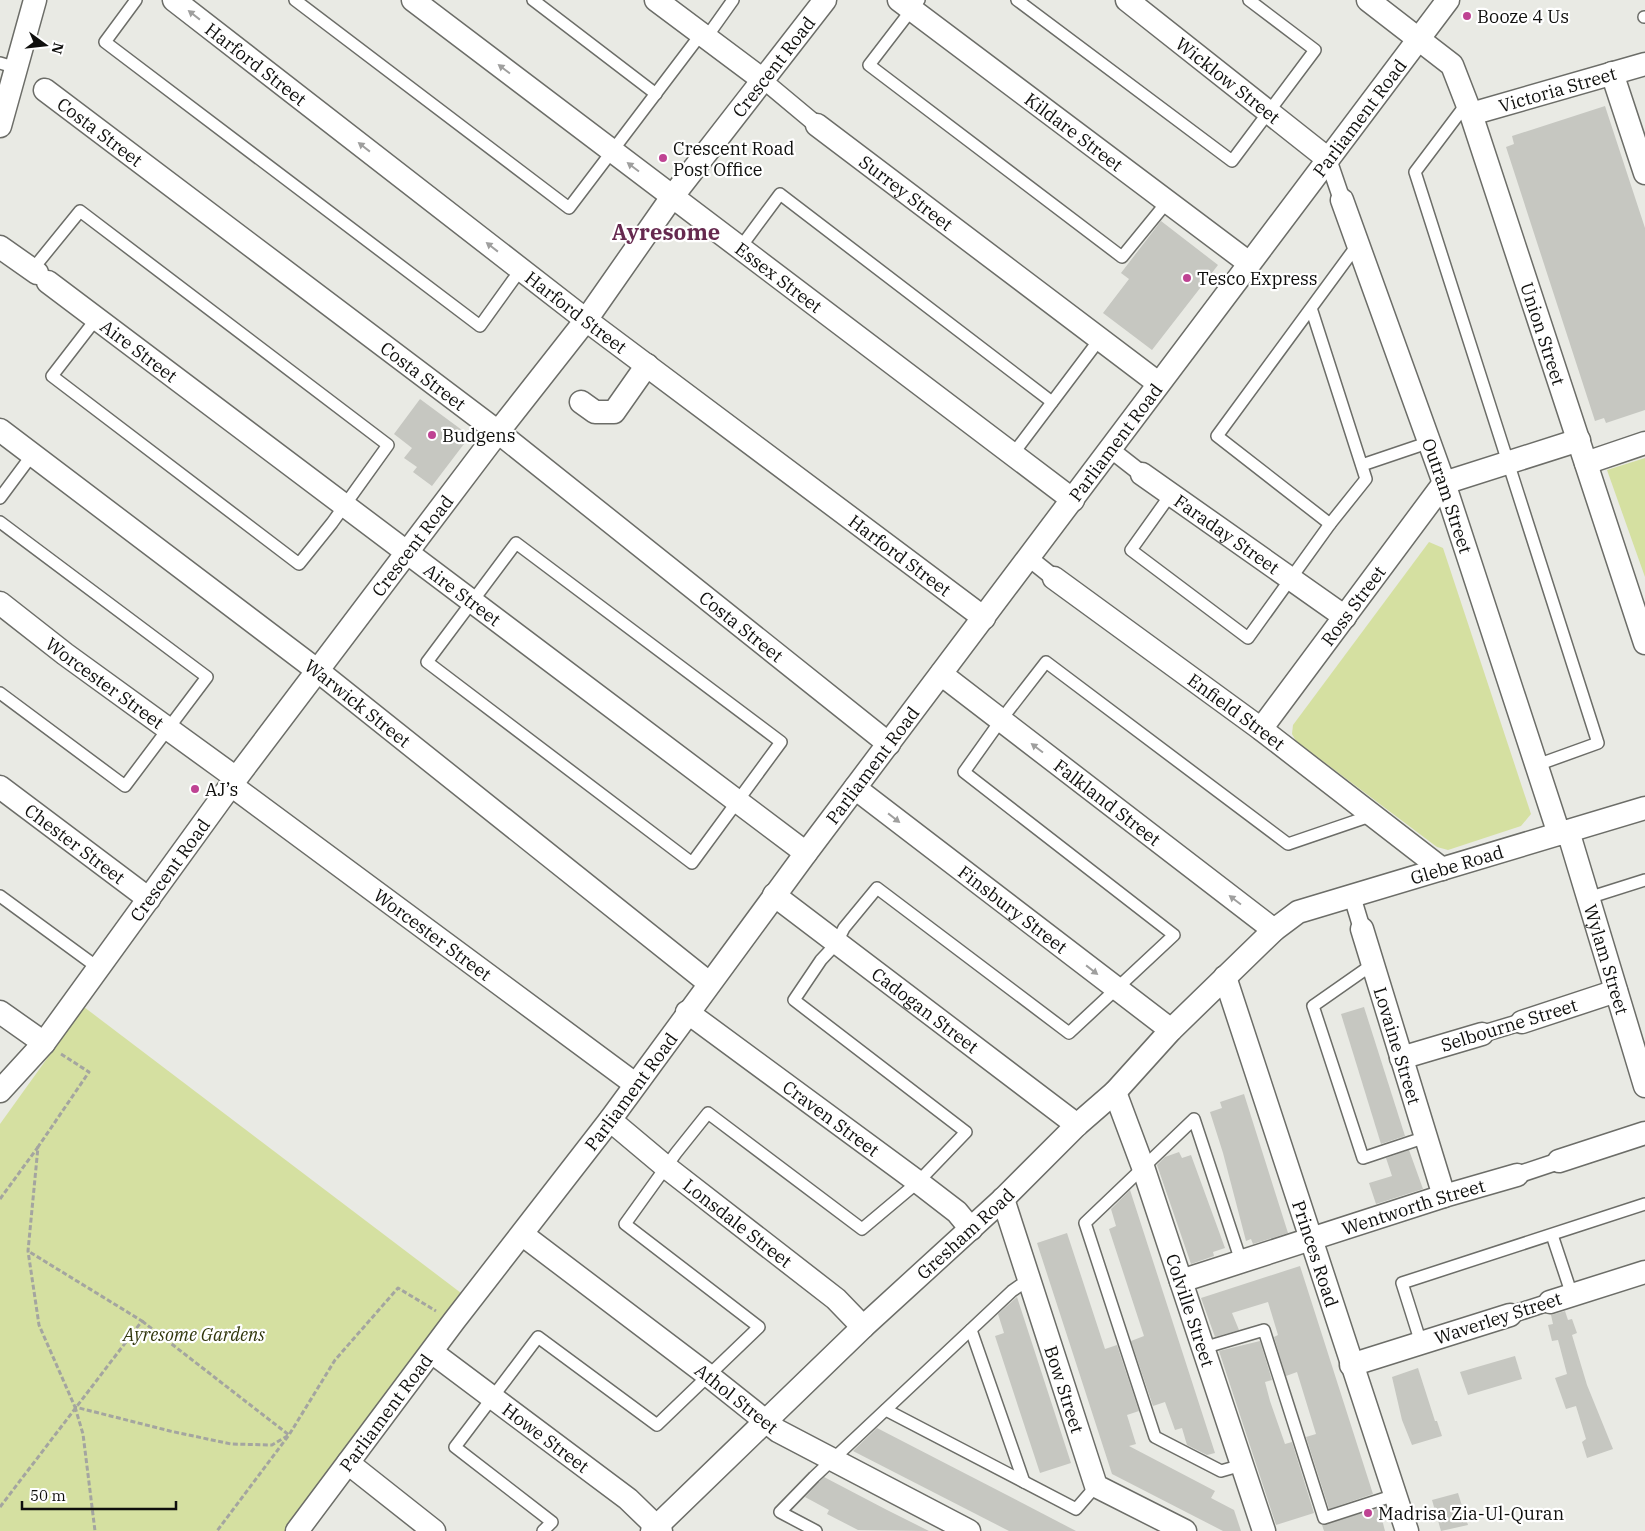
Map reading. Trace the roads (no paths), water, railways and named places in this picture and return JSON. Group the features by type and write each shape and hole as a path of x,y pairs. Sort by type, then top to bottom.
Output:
{"street":[{"path":"0,126 9,65 35,0"},
{"name":"Harford Street","path":"174,0 586,320 984,618"},
{"name":"Essex Street","path":"413,0 1073,500"},
{"name":"Surrey Street","path":"656,0 763,80 817,125 1158,383"},
{"name":"Crescent Road","path":"0,1091 44,1043 97,967 149,900 234,782 408,554 498,432 586,320 672,197 825,0"},
{"name":"Wicklow Street","path":"1128,0 1328,159"},
{"name":"Union Street","path":"1368,0 1452,65 1469,108 1645,643"},
{"name":"Parliament Road","path":"297,1531 432,1353 454,1321 523,1235 610,1120 774,895 1448,0"},
{"name":"Kildare Street","path":"910,3 1167,202 1249,263"},
{"name":"Victoria Street","path":"1469,108 1645,64"},
{"path":"1612,73 1645,174"},
{"name":"Costa Street","path":"45,90 498,432 889,744"},
{"name":"Outram Street","path":"1328,159 1430,442 1537,765 1564,833"},
{"name":"Aire Street","path":"0,247 806,853"},
{"path":"581,402 595,412 614,412 648,366"},
{"name":"Warwick Street","path":"0,430 318,671 709,982"},
{"path":"1444,483 1579,440"},
{"path":"1586,462 1645,443"},
{"name":"Faraday Street","path":"1110,449 1142,474 1345,617"},
{"name":"Ross Street","path":"1261,729 1444,483"},
{"name":"Enfield Street","path":"1029,558 1261,729 1442,869"},
{"name":"Worcester Street","path":"0,603 635,1084"},
{"name":"Falkland Street","path":"941,674 1274,930"},
{"name":"Chester Street","path":"0,787 149,900"},
{"name":"Finsbury Street","path":"856,788 1170,1030"},
{"name":"Glebe Road","path":"1274,930 1298,912 1645,808"},
{"name":"Wylam Street","path":"1564,833 1588,898 1643,1074"},
{"name":"Cadogan Street","path":"774,895 836,944 1077,1125"},
{"name":"Lovaine Street","path":"1352,896 1444,1196"},
{"name":"Gresham Road","path":"656,1530 863,1327 971,1229 1077,1125 1115,1092 1170,1030 1274,930"},
{"name":"Princes Road","path":"1225,977 1407,1531"},
{"name":"Selbourne Street","path":"1402,1058 1616,991"},
{"path":"0,1012 44,1043"},
{"name":"Craven Street","path":"687,1012 918,1182 957,1212 971,1229"},
{"name":"Colville Street","path":"1115,1092 1143,1166 1264,1531"},
{"name":"Lonsdale Street","path":"610,1120 666,1167 836,1299 863,1327"},
{"name":"Wentworth Street","path":"1181,1281 1645,1133"},
{"name":"Bow Street","path":"1003,1199 1096,1486"},
{"name":"Athol Street","path":"523,1235 709,1376 764,1422 832,1461 969,1531"},
{"name":"Waverley Street","path":"1352,1365 1645,1272"},
{"name":"Howe Street","path":"432,1353 628,1499 656,1530"},
{"path":"348,1463 434,1531"},
{"path":"1096,1486 1149,1523 1184,1531"}],"lane":[{"path":"136,0 105,42 480,326 521,269"},
{"path":"295,0 569,208 656,94 733,0"},
{"path":"533,0 656,94"},
{"path":"1017,0 1232,161 1315,50 1250,0"},
{"path":"910,3 869,65 1122,257 1167,202"},
{"path":"1469,108 1415,172 1598,743 1537,765"},
{"path":"740,248 780,194 1052,402"},
{"path":"39,275 80,211 388,445 299,564 52,376 96,319"},
{"path":"1330,524 1217,436 1358,244"},
{"path":"1171,494 1131,550 1248,638 1292,580 1330,524 1366,479 1311,308"},
{"path":"1013,454 1099,340"},
{"path":"1362,465 1430,442"},
{"path":"0,498 32,455"},
{"path":"0,522 207,677 125,786 0,693"},
{"path":"516,543 781,742 692,863 427,662 472,602 516,543"},
{"path":"543,1531 552,1522 455,1447 538,1337 657,1425 759,1327 625,1224 708,1113 862,1228 918,1182 966,1132 794,1000 821,960 836,944 844,928 876,888 1069,1033 1174,935 964,772 1000,720 1046,662 1288,844 1373,815"},
{"path":"1588,898 1645,880"},
{"path":"0,896 97,967"},
{"path":"1373,964 1313,1006 1363,1158 1426,1137"},
{"path":"1241,1261 1194,1119 1086,1222 1155,1437 1221,1471 1242,1465"},
{"path":"1421,1343 1402,1283 1645,1204"},
{"path":"1552,1235 1572,1295"},
{"path":"816,1531 780,1512 1012,1291 1029,1279"},
{"path":"971,1330 1024,1482"},
{"path":"1203,1348 1264,1330 1324,1518 1395,1495"},
{"path":"886,1410 1076,1509 1096,1486"}],"place":[{"name":"Booze 4 Us","path":"1467,16"},
{"name":"Crescent Road Post Office","path":"663,158"},
{"name":"Tesco Express","path":"1187,278"},
{"name":"Budgens","path":"432,435"},
{"name":"AJ’s","path":"195,789"},
{"name":"Madrisa Zia-Ul-Quran","path":"1368,1513"}],"district":[{"name":"Ayresome","path":"666,231"}],"park label":[{"name":"Ayresome Gardens","path":"194,1334"}]}
